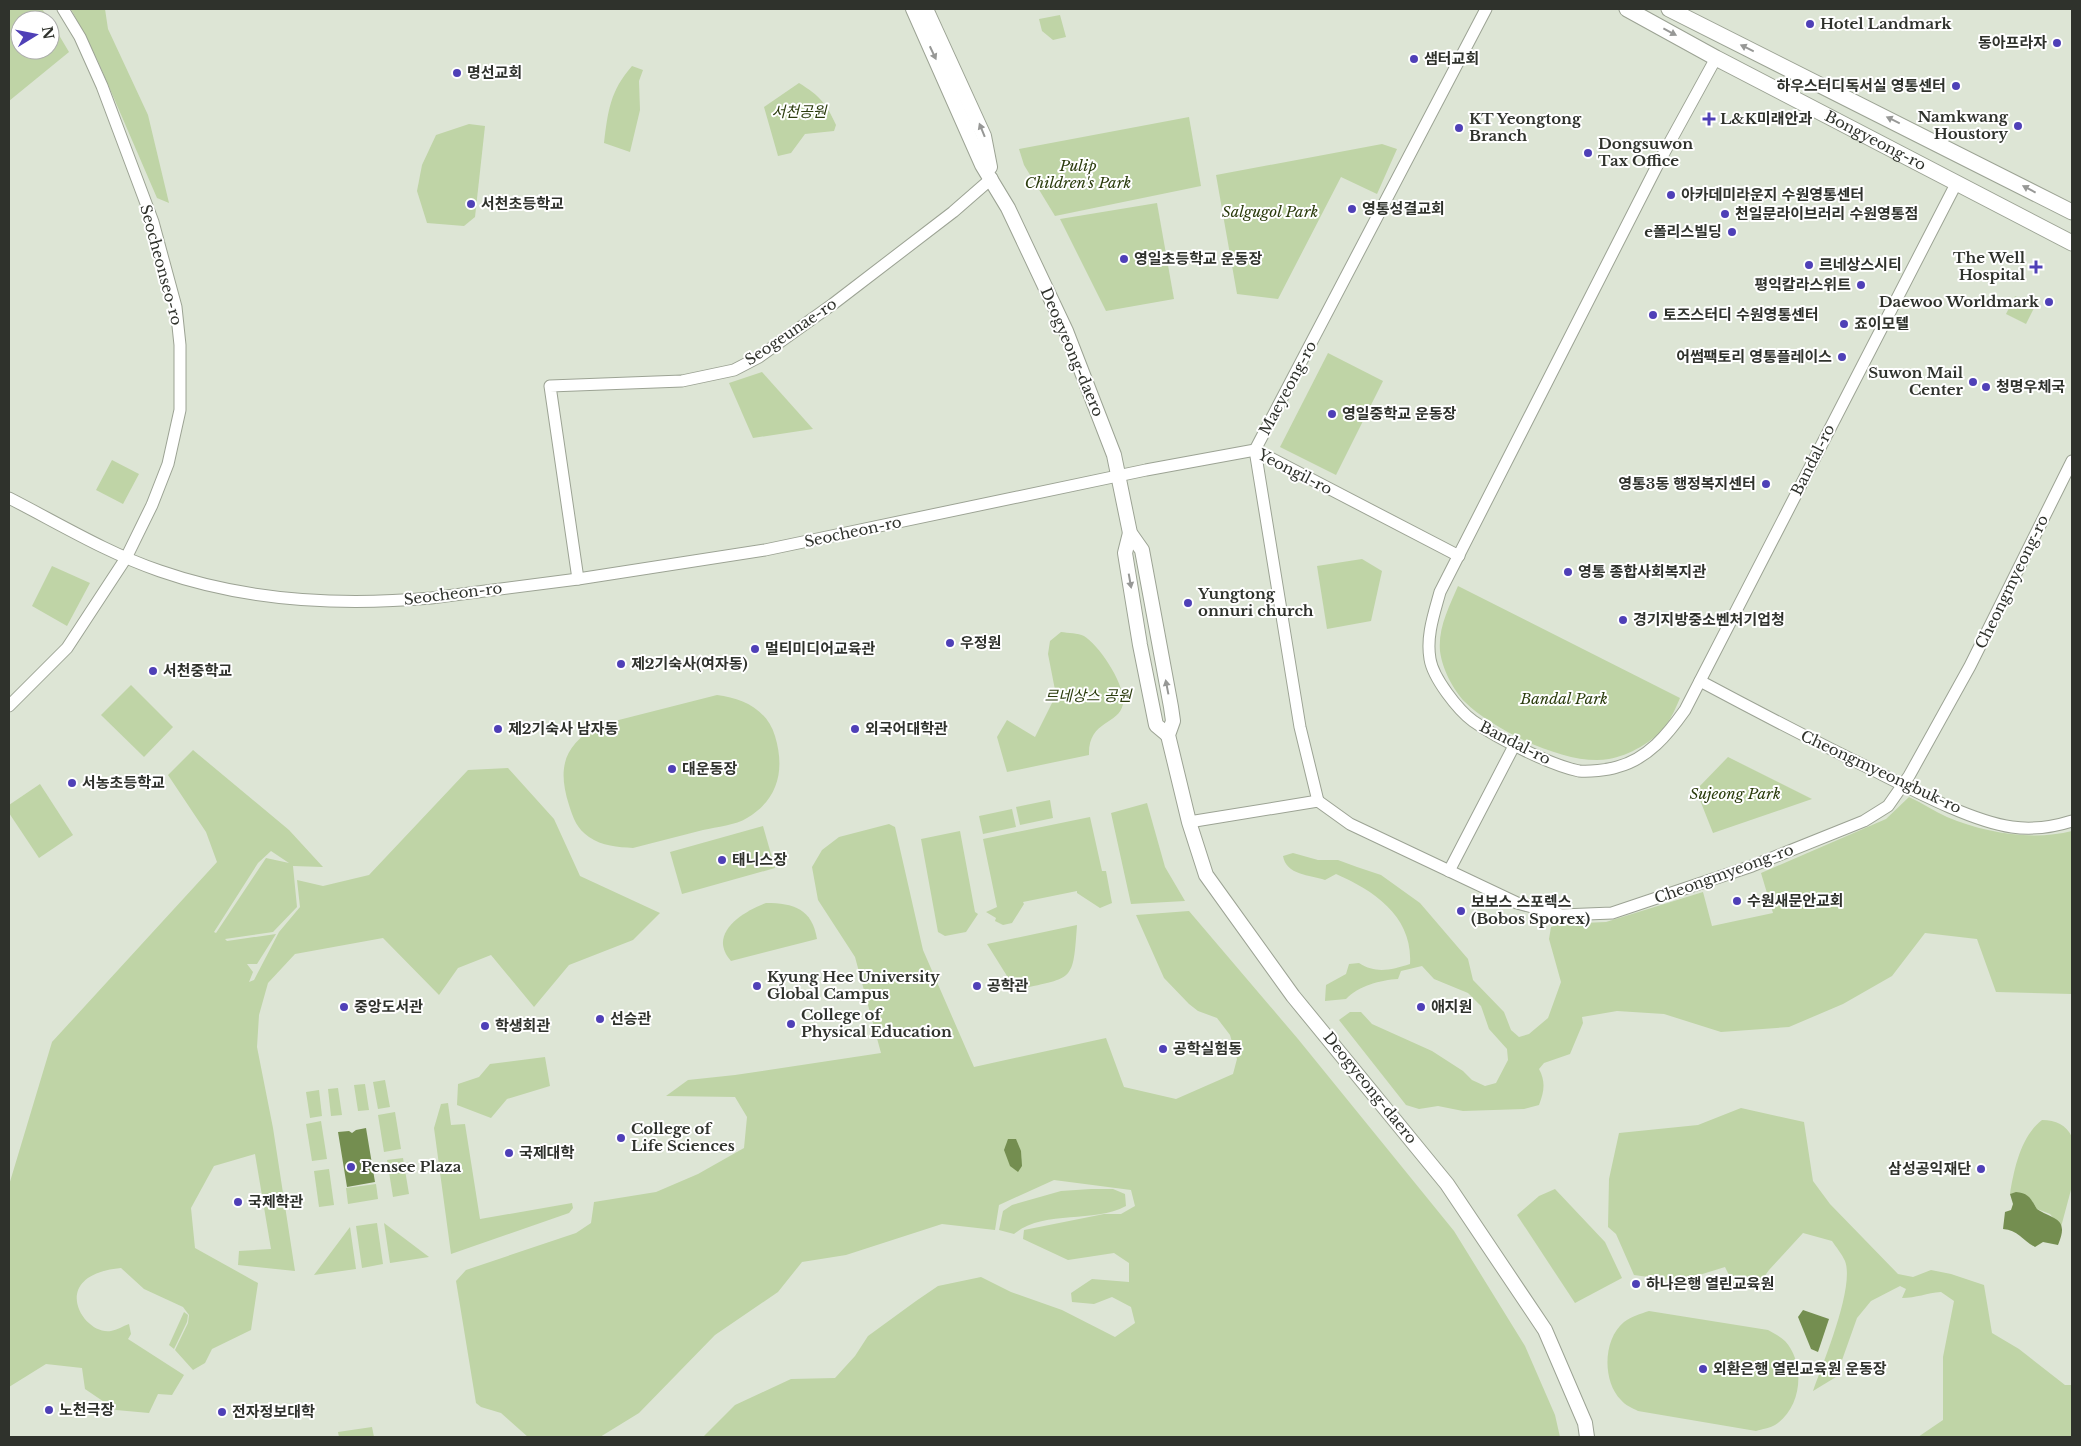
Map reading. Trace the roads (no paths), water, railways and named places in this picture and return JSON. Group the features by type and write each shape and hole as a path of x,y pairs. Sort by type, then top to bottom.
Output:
{"main road":[{"name":"Deogyeong-daero","path":"913,9 982,165 992,178 1066,331 1114,455 1130,533 1142,550 1173,721 1168,735 1189,822 1206,875 1293,996 1447,1184 1545,1330 1585,1423 1587,1437"},
{"name":"Deogyeong-daero","path":"926,9 984,136 992,178"},
{"name":"Bongyeong-ro","path":"1627,9 1716,58 2072,242"},
{"name":"Bongyeong-ro","path":"1669,9 2072,212"}],"street":[{"name":"Seocheonseo-ro","path":"9,706 67,648 126,558 152,504 168,464 180,410 180,345 176,307 138,179 102,86 80,37 62,9"},
{"name":"Maeyeong-ro","path":"1318,801 1300,727 1255,450 1486,9"},
{"name":"Bandal-ro","path":"1716,58 1659,162 1440,592 1430,625 1430,660 1445,691 1472,720 1548,761 1581,771 1617,767 1645,754 1666,735 1685,710 1958,182"},
{"name":"Seogeunae-ro","path":"578,579 550,386 682,380 734,370 759,357 833,304 953,212 992,178"},
{"name":"Yeongil-ro","path":"1119,476 1255,450 1459,556"},
{"name":"Cheongmyeong-ro","path":"1318,801 1350,824 1517,903 1537,910 1562,915 1612,913 1752,866 1864,821 1888,806 1904,785 1970,666 2072,461"},
{"name":"Seocheon-ro","path":"9,498 126,558 160,571 229,591 314,600 385,601 431,598 578,579 748,554 1119,476"},
{"name":"Cheongmyeongbuk-ro","path":"1700,681 1775,722 1904,785 1967,813 2012,827 2039,829 2072,821"},
{"path":"1449,871 1515,744"},
{"path":"1189,822 1318,801"}],"place":[{"name":"Hotel Landmark","path":"1810,24"},
{"name":"동아프라자","path":"2057,43"},
{"name":"샘터교회","path":"1414,59"},
{"name":"명선교회","path":"457,73"},
{"name":"하우스터디독서실 영통센터","path":"1956,86"},
{"name":"L&K미래안과","path":"1709,119"},
{"name":"Namkwang Houstory","path":"2018,126"},
{"name":"KT Yeongtong Branch","path":"1459,128"},
{"name":"Dongsuwon Tax Office","path":"1588,153"},
{"name":"아카데미라운지 수원영통센터","path":"1671,195"},
{"name":"서천초등학교","path":"471,204"},
{"name":"영통성결교회","path":"1352,209"},
{"name":"천일문라이브러리 수원영통점","path":"1725,214"},
{"name":"e폴리스빌딩","path":"1732,232"},
{"name":"영일초등학교 운동장","path":"1124,259"},
{"name":"르네상스시티","path":"1809,265"},
{"name":"The Well Hospital","path":"2036,267"},
{"name":"평익칼라스위트","path":"1861,285"},
{"name":"Daewoo Worldmark","path":"2049,302"},
{"name":"토즈스터디 수원영통센터","path":"1653,315"},
{"name":"죠이모텔","path":"1844,324"},
{"name":"어썸팩토리 영통플레이스","path":"1842,357"},
{"name":"Suwon Mail Center","path":"1973,382"},
{"name":"청명우체국","path":"1986,387"},
{"name":"영일중학교 운동장","path":"1332,414"},
{"name":"영통3동 행정복지센터","path":"1766,484"},
{"name":"영통 종합사회복지관","path":"1568,572"},
{"name":"Yungtong onnuri church","path":"1188,603"},
{"name":"경기지방중소벤처기업청","path":"1623,620"},
{"name":"우정원","path":"950,643"},
{"name":"멀티미디어교육관","path":"755,649"},
{"name":"제2기숙사(여자동)","path":"621,664"},
{"name":"서천중학교","path":"153,671"},
{"name":"제2기숙사 남자동","path":"498,729"},
{"name":"외국어대학관","path":"855,729"},
{"name":"대운동장","path":"672,769"},
{"name":"서농초등학교","path":"72,783"},
{"name":"태니스장","path":"722,860"},
{"name":"수원새문안교회","path":"1737,901"},
{"name":"보보스 스포렉스 (Bobos Sporex)","path":"1461,911"},
{"name":"Kyung Hee University Global Campus","path":"757,986"},
{"name":"공학관","path":"977,986"},
{"name":"중앙도서관","path":"344,1007"},
{"name":"애지원","path":"1421,1007"},
{"name":"선승관","path":"600,1019"},
{"name":"College of Physical Education","path":"791,1024"},
{"name":"학생회관","path":"485,1026"},
{"name":"공학실험동","path":"1163,1049"},
{"name":"College of Life Sciences","path":"621,1138"},
{"name":"국제대학","path":"509,1153"},
{"name":"Pensee Plaza","path":"351,1167"},
{"name":"삼성공익재단","path":"1981,1169"},
{"name":"국제학관","path":"238,1202"},
{"name":"하나은행 열린교육원","path":"1636,1284"},
{"name":"외환은행 열린교육원 운동장","path":"1703,1369"},
{"name":"노천극장","path":"49,1410"},
{"name":"전자정보대학","path":"222,1412"}],"park label":[{"name":"서천공원","path":"799,112"},
{"name":"Pulip Children's Park","path":"1078,174"},
{"name":"Salgugol Park","path":"1270,212"},
{"name":"르네상스 공원","path":"1088,696"},
{"name":"Bandal Park","path":"1564,699"},
{"name":"Sujeong Park","path":"1735,794"}]}
